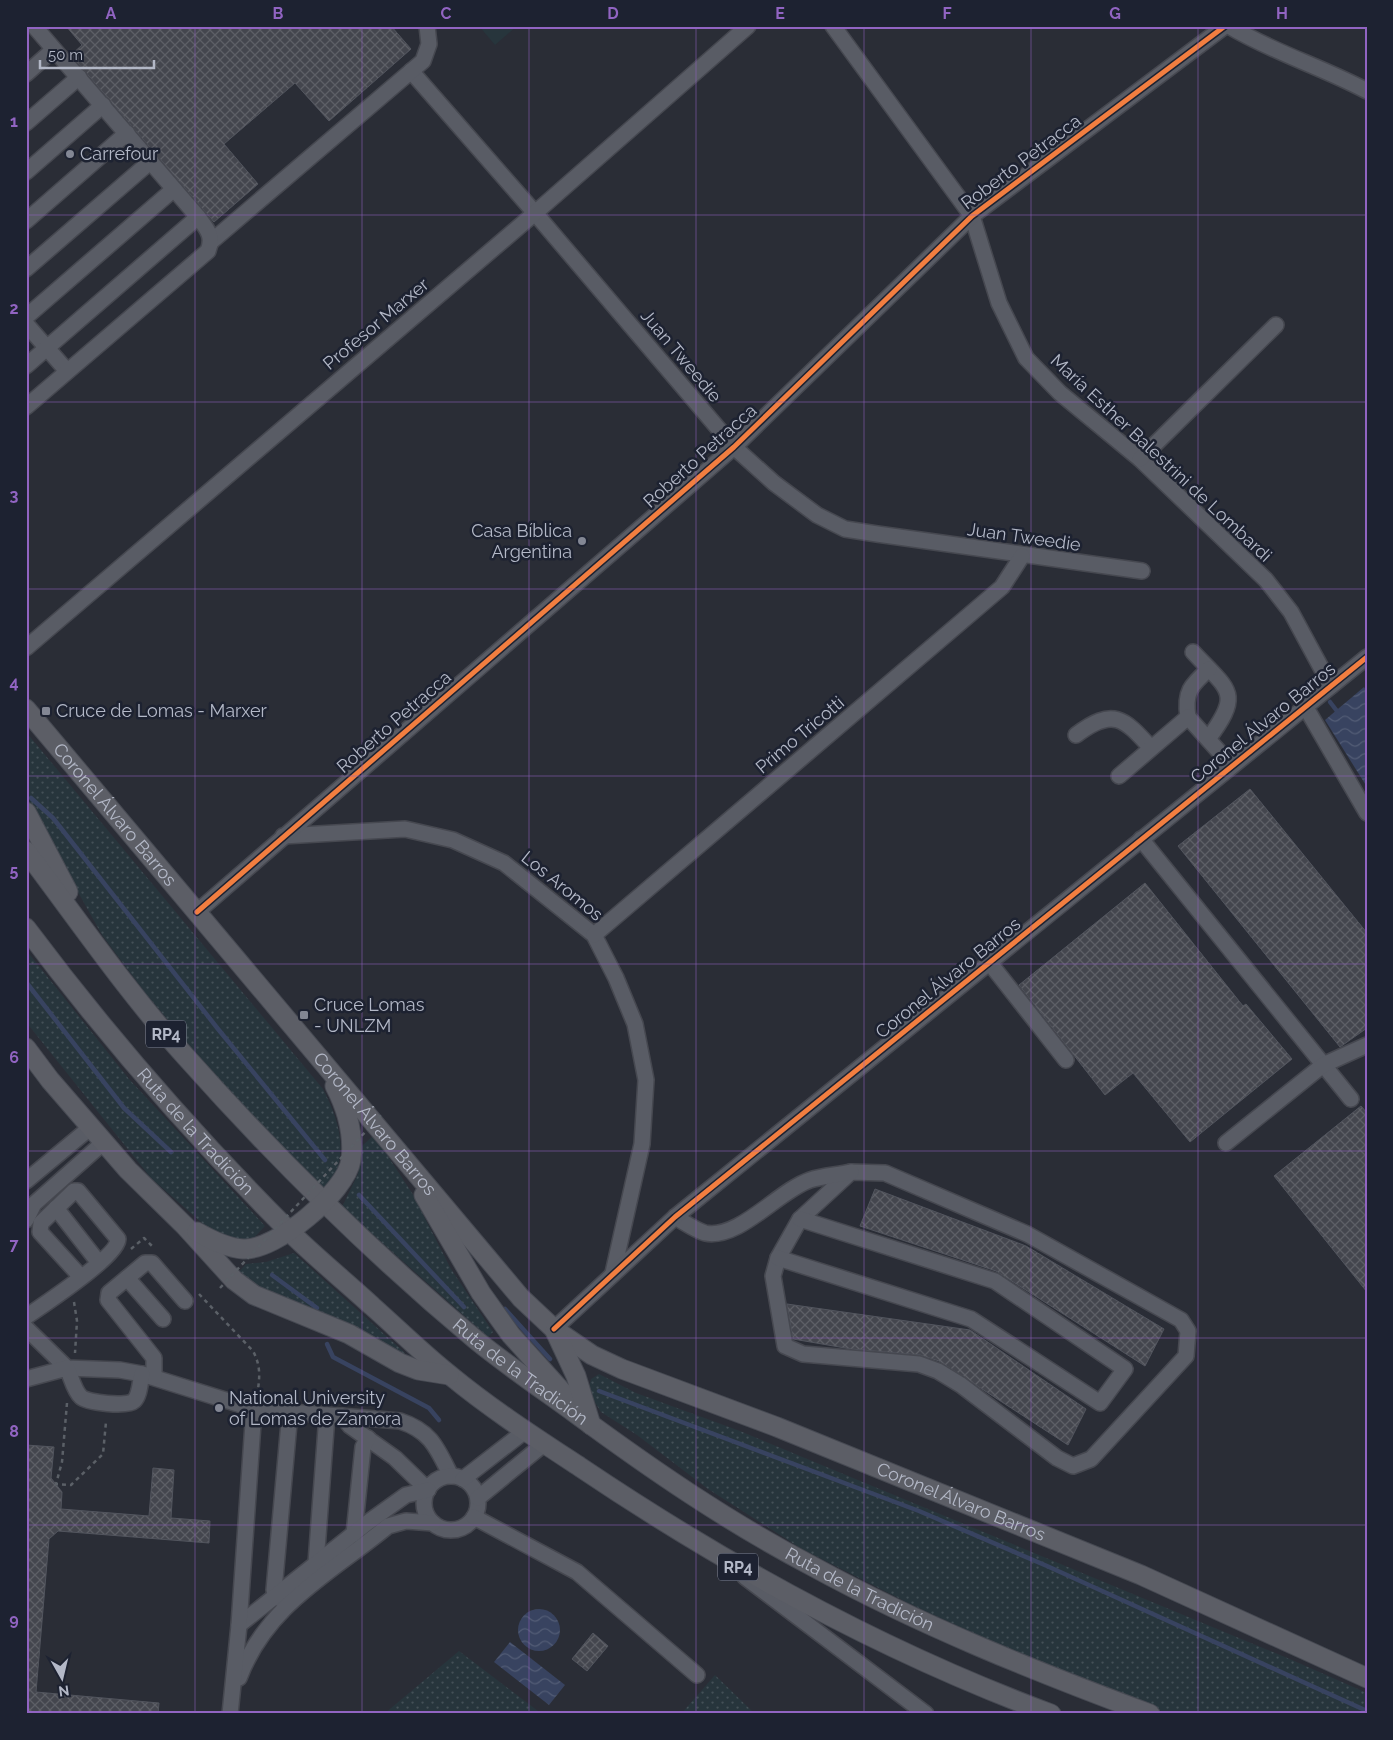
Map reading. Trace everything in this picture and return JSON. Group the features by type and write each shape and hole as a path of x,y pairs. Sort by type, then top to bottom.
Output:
{"main road":[{"name":"Coronel Álvaro Barros","path":"26,709 521,1298 554,1329 592,1355 622,1369 777,1427 1141,1575 1367,1678"},
{"path":"26,812 92,939"},
{"name":"Ruta de la Tradición","path":"26,851 184,1056 322,1202 398,1273 479,1342 657,1474 744,1528 812,1566 895,1609 980,1647 1150,1714"},
{"name":"Ruta de la Tradición","path":"26,928 80,1000 148,1080 290,1232 450,1376 525,1431 658,1520 699,1544 835,1620 998,1694 1051,1714"},
{"path":"26,1048 50,1080 128,1170 185,1226 234,1280 254,1295 349,1334 400,1363 418,1370 450,1376"},
{"path":"185,1226 213,1241 245,1250 290,1232 344,1178 351,1161 351,1131 344,1103 322,1061"},
{"path":"407,1161 450,1242 481,1293 511,1335 591,1425"},
{"path":"554,1329 576,1376 591,1425"}],"street":[{"path":"34,26 198,217 210,233 212,241"},
{"path":"26,407 208,250 212,241 423,61 427,53 427,26"},
{"name":"Profesor Marxer","path":"26,648 535,213 748,26"},
{"name":"María Esther Balestrini de Lombardi","path":"833,26 972,216 999,302 1026,358 1060,393 1140,459 1266,580 1291,612 1330,686"},
{"name":"Roberto Petracca","path":"197,912 734,447 972,216 1224,26"},
{"path":"1230,26 1367,90"},
{"path":"26,74 53,50"},
{"name":"Juan Tweedie","path":"411,71 535,213 734,447 774,483 817,515 845,529 1022,556 1142,571"},
{"path":"26,123 79,77"},
{"path":"26,172 103,105"},
{"path":"26,221 127,133"},
{"path":"26,269 150,161"},
{"path":"26,317 174,189"},
{"path":"26,366 198,217"},
{"path":"26,324 67,372"},
{"path":"1140,459 1276,325"},
{"name":"Primo Tricotti","path":"594,935 1002,587 1022,556"},
{"path":"1193,652 1225,687 1229,700 1225,716 1208,739"},
{"name":"Coronel Álvaro Barros","path":"554,1329 674,1217 1367,657"},
{"path":"1209,669 1192,685 1187,695 1188,717 1232,766"},
{"path":"1305,706 1367,814"},
{"path":"1119,776 1188,717"},
{"path":"1076,735 1093,722 1107,719 1118,720 1131,726 1151,748"},
{"name":"Los Aromos","path":"283,836 405,829 454,840 504,863 594,935 616,978 635,1024 646,1080 642,1144 613,1273"},
{"path":"1141,839 1351,1099"},
{"path":"989,962 1066,1060"},
{"path":"1226,1143 1323,1066 1367,1045"},
{"path":"26,1181 90,1126"},
{"path":"26,1220 34,1204 104,1142"},
{"path":"674,1217 705,1232 721,1232 740,1225 809,1180 851,1172 885,1173 1027,1234 1180,1320 1188,1331 1186,1356 1091,1459 1073,1466 1057,1458 961,1385 938,1371 919,1364 803,1354 785,1346 773,1276 778,1258 800,1219 851,1172"},
{"path":"26,1317 81,1278 113,1251 118,1244 118,1239 78,1190 41,1223 40,1232 81,1278"},
{"path":"56,1208 99,1263"},
{"path":"778,1258 971,1319 1100,1403 1125,1370 995,1282 800,1219"},
{"path":"26,1328 67,1368 78,1394 87,1401 128,1404 134,1401 138,1395 148,1376 154,1358 108,1300 109,1293 145,1262 152,1263 184,1301"},
{"path":"127,1278 163,1319"},
{"path":"26,1379 67,1368 113,1370 148,1376 254,1409 400,1422 417,1427 432,1440 457,1478 472,1487 478,1498 478,1508 470,1522 458,1529 445,1529 433,1523 395,1523 298,1594 287,1605 250,1653 233,1696"},
{"path":"230,1714 239,1625 254,1409"},
{"path":"287,1605 276,1595 274,1590 290,1412"},
{"path":"335,1415 395,1458 428,1490"},
{"path":"316,1563 335,1415"},
{"path":"433,1523 424,1504 428,1490 437,1480 457,1478 525,1431"},
{"path":"354,1534 363,1447 368,1438"},
{"path":"478,1498 545,1443"},
{"path":"239,1625 367,1523 406,1495 428,1490"},
{"path":"474,1517 577,1572 697,1674"},
{"path":"367,1523 378,1535"},
{"path":"699,1544 926,1714"}],"path":[{"path":"220,1288 381,1115"},
{"path":"67,1368 76,1353 77,1320 73,1298"},
{"path":"67,1400 62,1462 56,1484 71,1485 102,1454 106,1422"}],"shaded area":[{"path":"479,26 517,26 495,45"},
{"path":"26,732 323,1089 334,1114 340,1140 338,1166 333,1179 325,1191 225,1088 146,994 102,935 26,799"},
{"path":"26,950 129,1079 265,1226 249,1243 220,1236 202,1223 151,1178 26,1022"},
{"path":"374,1135 412,1193 451,1269 493,1332 488,1337 342,1207 358,1174 362,1146"},
{"path":"294,1253 405,1353 402,1356 259,1292 237,1274 246,1264 266,1262"},
{"path":"599,1374 636,1393 740,1431 1292,1660 1367,1693 1367,1714 1170,1714 1092,1687 914,1606 802,1549 708,1489 637,1435 601,1412 591,1396 589,1387 591,1379"},
{"path":"459,1651 542,1714 384,1714"},
{"path":"715,1675 755,1714 681,1714"}],"water":[{"path":"1364,687 1367,692 1367,787 1325,720"},
{"path":"539,1609 554,1615 560,1630 554,1645 539,1651 524,1645 518,1630 524,1615"},
{"path":"510,1642 565,1685 549,1705 494,1662"}],"building":[{"path":"66,26 391,26 411,49 329,121 295,83 224,144 258,184 214,222 71,55 82,45"},
{"path":"1250,789 1367,933 1367,1028 1340,1047 1178,846"},
{"path":"1145,883 1243,1006 1246,1004 1292,1059 1190,1142 1133,1073 1105,1095 1019,985"},
{"path":"1361,1106 1367,1113 1367,1292 1274,1176"},
{"path":"875,1189 1026,1246 1164,1329 1145,1366 996,1271 860,1226"},
{"path":"787,1304 970,1330 1086,1409 1068,1445 939,1361 920,1355 851,1349 793,1339"},
{"path":"26,1445 54,1447 51,1478 62,1492 61,1509 149,1516 153,1468 174,1470 171,1518 210,1521 209,1543 58,1531 49,1539 36,1692 159,1703 158,1714 26,1714"},
{"path":"593,1633 608,1646 587,1671 572,1659"}],"waterway":[{"path":"1330,702 1340,715"},
{"path":"31,798 53,818 218,1029 325,1160"},
{"path":"26,982 124,1108 171,1152"},
{"path":"359,1195 464,1307"},
{"path":"272,1275 317,1308"},
{"path":"505,1309 550,1359"},
{"path":"327,1344 333,1357 429,1408 439,1420"},
{"path":"599,1391 919,1511 1047,1566 1367,1711"}],"cycle path":[{"path":"197,912 734,447 972,216 1225,26"},
{"path":"554,1329 675,1217 1367,657"}],"place":[{"name":"Carrefour","path":"70,154"},
{"name":"Casa Bíblica Argentina","path":"582,541"},
{"name":"Cruce de Lomas - Marxer","path":"46,711"},
{"name":"Cruce Lomas - UNLZM","path":"304,1015"},
{"name":"National University of Lomas de Zamora","path":"219,1408"}]}
